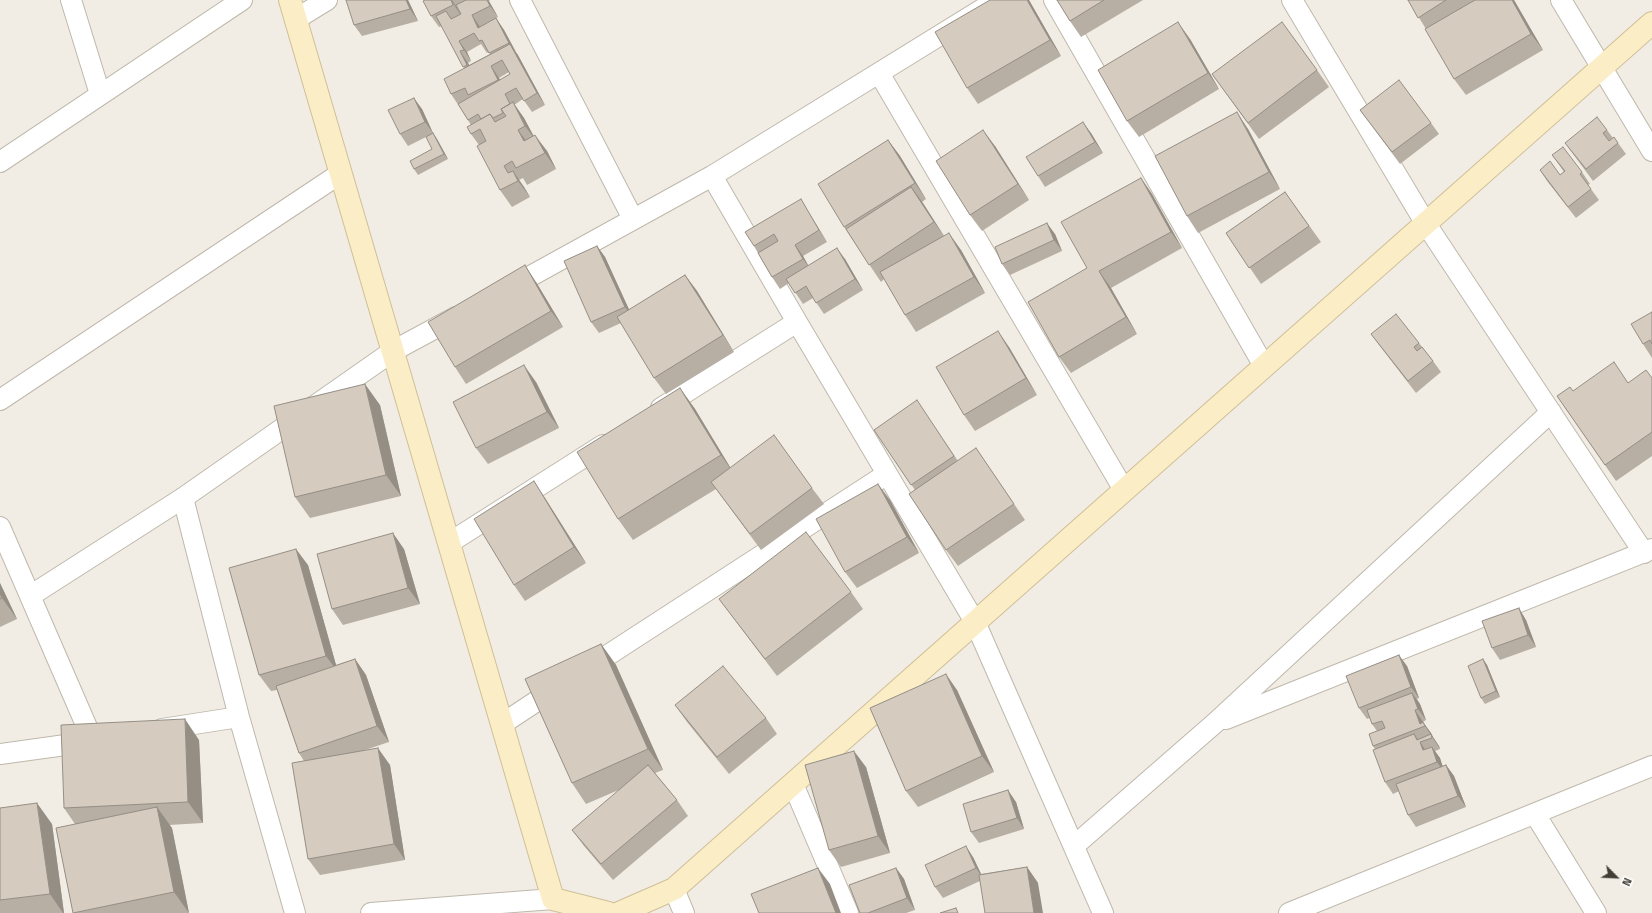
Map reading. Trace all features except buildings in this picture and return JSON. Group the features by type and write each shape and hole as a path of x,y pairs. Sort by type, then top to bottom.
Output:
{"street":[{"path":"71,0 100,94"},
{"path":"0,162 242,0"},
{"path":"327,0 293,9 502,724 548,906"},
{"path":"520,0 633,219"},
{"path":"496,295 712,176 997,0"},
{"path":"1054,0 1264,366"},
{"path":"1215,723 1648,551 1551,412 1426,224 1292,0"},
{"path":"1561,0 1652,151"},
{"path":"619,913 674,889 1652,23"},
{"path":"879,73 1124,490"},
{"path":"0,400 341,173"},
{"path":"712,176 975,622 1103,913"},
{"path":"30,596 183,498 393,351 468,310"},
{"path":"643,420 797,322"},
{"path":"1074,846 1215,723 1551,412"},
{"path":"449,543 616,437"},
{"path":"502,724 888,474"},
{"path":"183,498 239,716 295,913"},
{"path":"0,527 30,596 101,740 0,754"},
{"path":"147,732 239,716"},
{"path":"1289,913 1652,766"},
{"path":"793,784 848,913"},
{"path":"1535,814 1596,913"},
{"path":"674,889 684,913"},
{"path":"371,913 548,906 608,913"}]}
